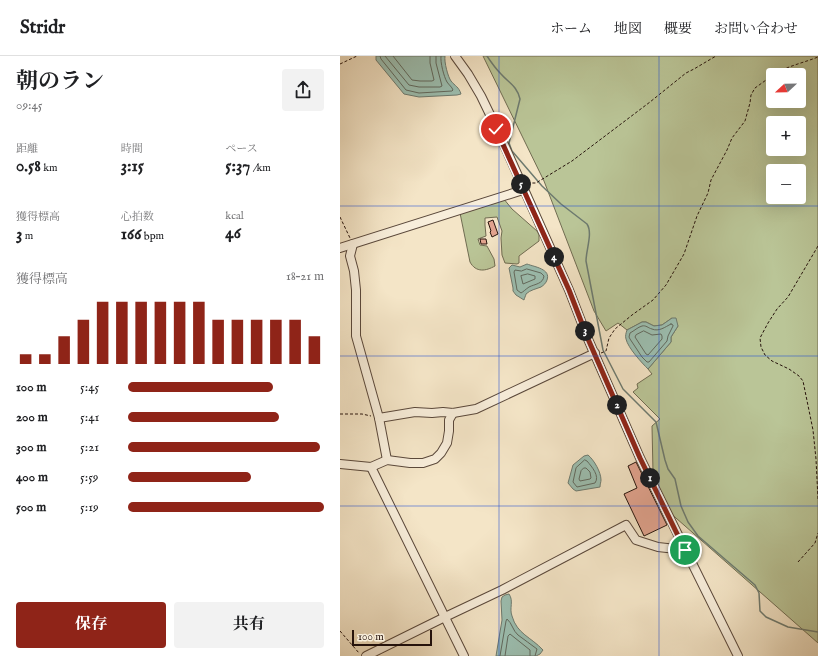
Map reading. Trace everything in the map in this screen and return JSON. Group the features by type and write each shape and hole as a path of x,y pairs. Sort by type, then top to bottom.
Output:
{"street":[{"path":"455,56 481,96 598,353 640,458 738,656"},
{"path":"340,248 523,190"},
{"path":"353,244 350,256 354,271 356,290 356,336 379,418 387,460"},
{"path":"379,418 415,412 453,413 476,409 598,353"},
{"path":"340,464 371,466 387,460 423,463 435,459 447,443 449,420 453,413"},
{"path":"371,466 464,656"},
{"path":"366,656 502,590 626,525 636,540 658,547 685,550"}],"path":[{"path":"340,64 357,56"},
{"path":"536,183 572,161 686,73 716,56"},
{"path":"787,68 818,57"},
{"path":"598,353 606,351 609,338 615,330 632,315 653,300 666,285 684,254 697,216 708,193 711,180 732,138 745,121 751,95 755,88 766,80"},
{"path":"340,217 353,244"},
{"path":"818,246 788,297 777,309 760,338 765,355 772,361 789,369 803,381 813,430 818,498"},
{"path":"340,414 362,414 379,418"},
{"path":"798,562 815,543 818,533"},
{"path":"340,631 362,656"}],"shaded area":[{"path":"483,56 818,56 818,643 668,511 653,472 652,426 660,419 633,392 638,388 637,384 652,374 648,369 671,342 671,337 678,326 672,318 662,325 654,326 646,322 642,322 627,330 618,323 606,331 594,311 544,181"},
{"path":"503,198 512,209 537,231 539,241 519,256 519,263 505,263 502,255 502,231 497,217 485,218 486,236 478,239 480,245 487,246 494,259 495,266 485,270 475,268 470,262 460,213"}],"water":[{"path":"376,56 445,56 451,81 461,94 419,97 404,94 376,60"},
{"path":"527,264 542,269 548,276 544,285 526,294 524,300 513,291 509,268 512,265 520,267"},
{"path":"672,318 676,318 678,326 671,337 671,342 648,369 629,347 626,337 627,330 642,322 646,322 654,326 662,325"},
{"path":"588,455 595,463 600,473 600,487 576,491 568,483 573,465 584,456"},
{"path":"509,594 511,599 511,613 517,627 543,650 536,656 496,656 502,620 501,601 502,597"}],"building":[{"path":"493,220 498,234 492,237 488,222"},
{"path":"480,239 486,239 487,244 481,244"},
{"path":"636,462 667,525 644,536 624,494 637,488 628,466"}],"waterway":[{"path":"487,56 497,70 515,88 519,95 520,99 509,143 512,151 542,186 561,204 587,224 589,228 586,261 603,350 623,389 656,422 665,460 668,469 675,479 681,506 688,522 698,536 755,585 759,593 760,611 766,617 788,627 818,632"}],"route":[{"path":"496,129 569,290 588,339 640,458 685,550"}]}
